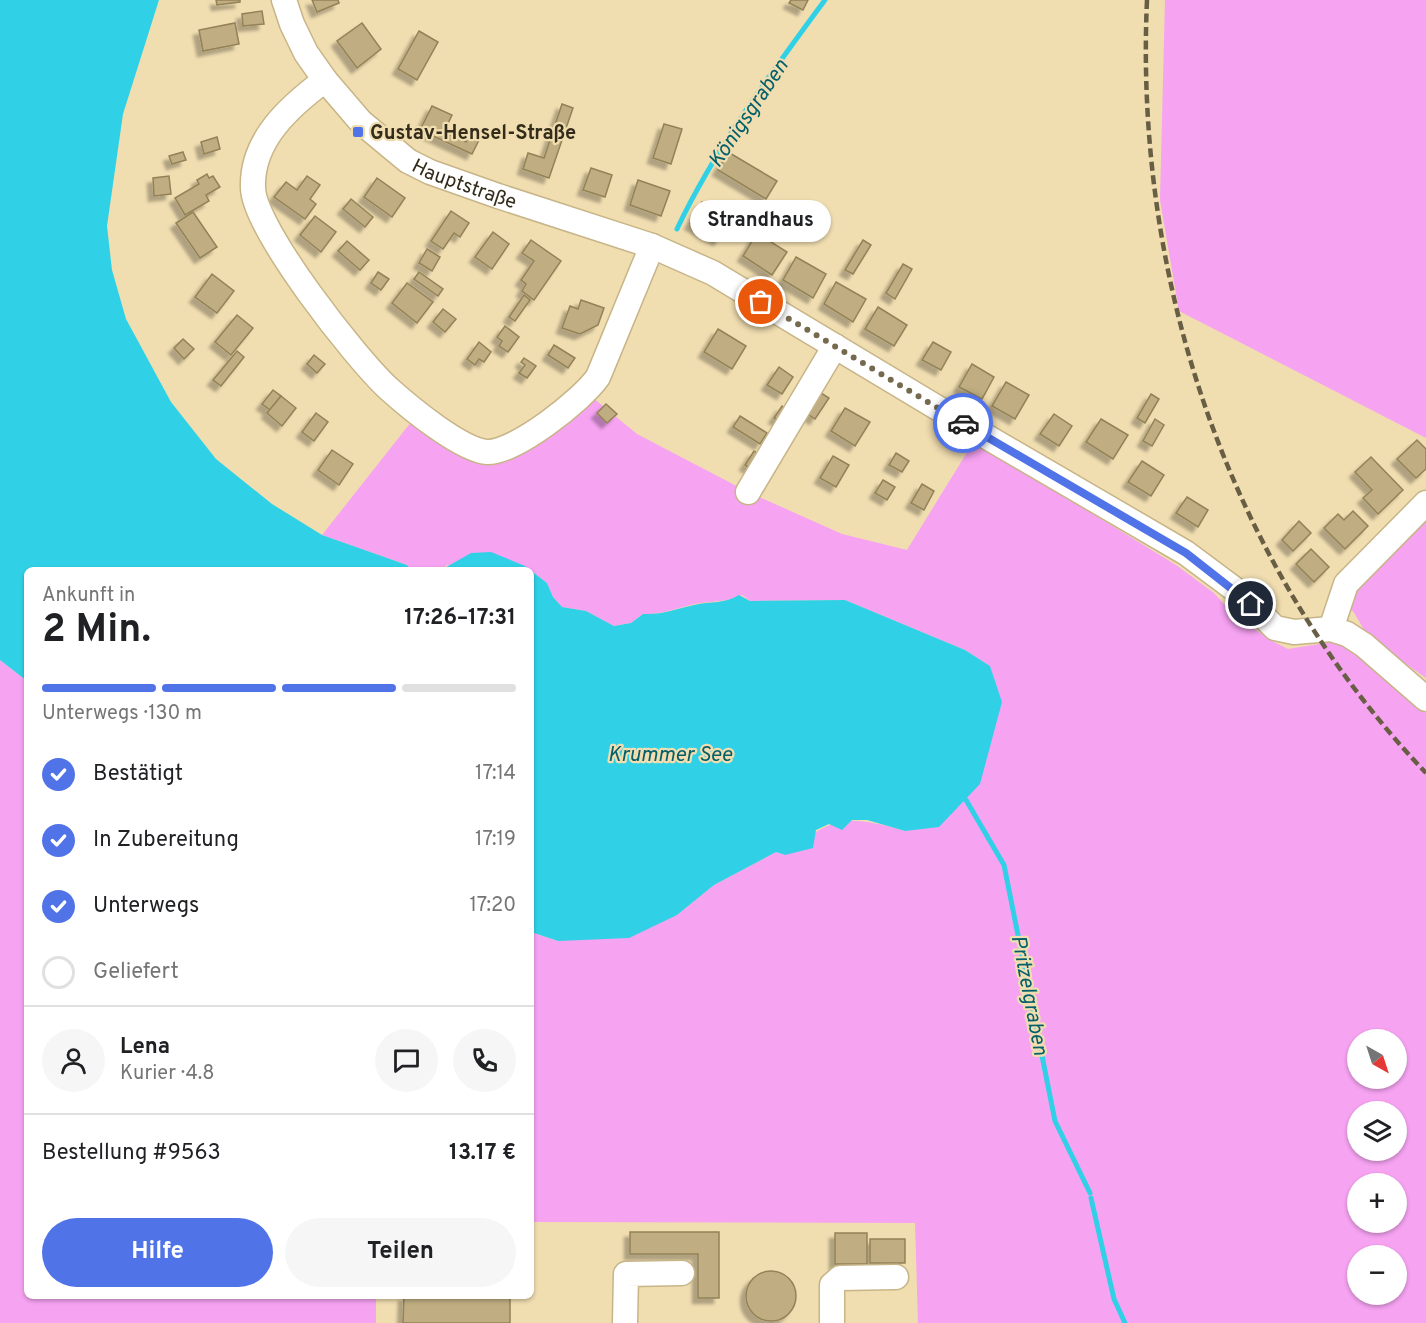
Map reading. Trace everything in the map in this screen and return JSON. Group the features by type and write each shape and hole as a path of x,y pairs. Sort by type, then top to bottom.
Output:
{"street":[{"name":"Hauptstraße","path":"284,0 292,24 306,53 325,80 361,122 388,146 430,172 652,246 713,273 1186,553 1241,594 1275,628 1286,630 1331,629"},
{"path":"325,80 298,100 264,141 255,164 253,189 258,212 278,247 364,362 389,389 464,444 484,452 497,452 535,432 586,393 598,377 652,246"},
{"path":"748,492 835,346"},
{"path":"1426,502 1346,584 1331,629 1347,634 1364,645 1426,699"},
{"path":"625,1323 626,1274 682,1273"},
{"path":"832,1323 832,1285 840,1278 896,1277"}],"shaded area":[{"path":"1165,0 1426,0 1426,438 1179,311 1160,200"},
{"path":"587,393 637,434 748,492 842,534 907,550 974,441 1176,565 1214,593 1234,615 1272,641 1288,649 1332,642 1347,646 1426,713 1426,1323 918,1323 915,1223 534,1222 534,933 558,941 677,915 714,885 776,852 785,855 816,832 840,822 868,822 905,831 990,666 965,650 845,600 750,601 742,595 731,599 643,614 631,623 614,626 586,611 562,607 553,597 547,583 534,573 534,567 447,565 445,567 409,567 322,535 419,412 484,452"},
{"path":"1426,511 1426,678 1369,638 1353,611 1345,609 1362,573"},
{"path":"0,660 24,679 24,1299 376,1299 376,1323 0,1323"}],"water":[{"path":"0,0 159,0 123,114 107,226 112,270 126,319 171,402 216,459 272,504 322,535 409,567 24,567 24,679 0,660"},
{"path":"491,552 526,567 446,567 471,553"},
{"name":"Krummer See","path":"534,573 547,583 553,597 562,607 586,611 614,626 631,623 643,614 662,613 723,601 739,595 750,601 845,600 965,650 990,666 1002,702 980,784 939,827 905,831 867,820 852,820 842,830 829,824 816,830 813,848 785,855 776,852 714,885 677,915 629,938 558,941 534,933"}],"building":[{"path":"216,0 240,0 240,2 217,5"},
{"path":"312,0 338,0 339,3 317,12"},
{"path":"791,0 808,0 803,10 789,3"},
{"path":"262,11 264,24 243,26 242,14"},
{"path":"235,23 239,44 203,51 199,30"},
{"path":"362,23 381,49 357,68 337,41"},
{"path":"419,31 438,42 417,80 398,69"},
{"path":"562,104 573,108 549,178 523,169 528,153 544,158"},
{"path":"432,106 452,115 444,132 466,142 469,134 480,138 472,154 420,130"},
{"path":"664,124 682,129 671,164 653,158"},
{"path":"217,137 220,149 204,154 201,142"},
{"path":"183,152 186,160 172,164 169,156"},
{"path":"728,152 777,181 766,199 718,170"},
{"path":"591,168 612,175 605,197 583,190"},
{"path":"207,174 209,178 213,176 220,187 206,195 209,201 185,215 175,198 199,184 197,180"},
{"path":"169,176 171,194 154,196 153,178"},
{"path":"307,176 320,185 310,199 316,204 305,219 274,197 286,182 297,190"},
{"path":"377,178 405,198 392,217 364,197"},
{"path":"638,180 670,191 661,216 630,205"},
{"path":"351,199 373,217 365,227 343,209"},
{"path":"702,202 732,219 719,240 690,224"},
{"path":"451,211 469,223 460,237 454,233 443,249 431,241"},
{"path":"193,212 217,247 200,258 176,223"},
{"path":"315,216 336,232 321,252 300,235"},
{"path":"493,232 509,244 492,269 475,257"},
{"path":"757,233 787,252 772,275 743,256"},
{"path":"531,240 561,261 534,300 522,291 526,284 521,280 534,261 522,253"},
{"path":"863,240 871,245 853,274 845,270"},
{"path":"347,241 369,260 360,270 338,251"},
{"path":"427,249 440,257 432,271 419,263"},
{"path":"796,257 826,274 813,298 783,280"},
{"path":"903,264 912,269 895,299 886,293"},
{"path":"378,272 389,279 381,290 371,283"},
{"path":"419,272 443,289 438,296 414,279"},
{"path":"212,274 234,291 217,313 195,297"},
{"path":"836,282 866,299 853,322 824,304"},
{"path":"407,283 433,302 417,323 392,303"},
{"path":"524,295 530,300 515,321 509,317"},
{"path":"581,300 604,308 598,325 580,334 562,328 570,306 578,309"},
{"path":"878,307 907,325 894,346 865,329"},
{"path":"443,309 456,319 445,332 433,322"},
{"path":"237,315 253,328 231,355 215,342"},
{"path":"505,326 519,337 508,352 499,346 502,341 497,337"},
{"path":"718,329 746,346 732,369 704,352"},
{"path":"183,339 194,349 184,359 174,348"},
{"path":"479,342 491,352 484,362 479,359 475,365 467,359"},
{"path":"933,342 951,352 941,370 922,360"},
{"path":"554,345 575,358 568,368 548,355"},
{"path":"237,351 244,357 221,386 213,380"},
{"path":"314,355 325,364 317,373 307,364"},
{"path":"524,358 536,366 527,378 519,373 525,365 521,362"},
{"path":"972,364 994,377 982,399 959,387"},
{"path":"779,367 793,377 782,394 767,385"},
{"path":"1006,382 1029,395 1015,419 992,406"},
{"path":"273,390 281,396 270,410 262,404"},
{"path":"816,390 829,398 815,419 803,411"},
{"path":"1151,394 1159,399 1145,423 1137,418"},
{"path":"281,396 296,408 282,426 267,413"},
{"path":"606,404 617,414 607,423 597,413"},
{"path":"782,406 787,410 780,421 774,418"},
{"path":"845,408 870,422 855,446 831,431"},
{"path":"316,413 328,422 314,441 302,432"},
{"path":"1054,414 1072,426 1059,446 1040,434"},
{"path":"740,416 767,433 760,444 733,427"},
{"path":"1101,419 1128,435 1113,459 1086,442"},
{"path":"1155,419 1164,425 1152,446 1143,441"},
{"path":"1417,440 1426,449 1426,469 1416,478 1397,459"},
{"path":"332,450 353,464 339,485 318,470"},
{"path":"754,451 760,455 752,469 745,465"},
{"path":"896,453 909,461 902,472 889,465"},
{"path":"833,456 849,465 836,487 820,478"},
{"path":"1371,457 1403,490 1378,514 1363,498 1372,490 1355,472"},
{"path":"1142,461 1164,475 1151,496 1128,482"},
{"path":"883,480 895,487 887,500 875,493"},
{"path":"922,484 934,491 924,510 911,503"},
{"path":"1187,497 1208,510 1198,527 1176,513"},
{"path":"1353,511 1368,526 1345,549 1324,528 1338,514 1344,520"},
{"path":"1299,521 1311,533 1293,551 1282,540"},
{"path":"1311,549 1329,567 1314,582 1296,564"},
{"path":"630,1232 719,1232 719,1298 698,1298 698,1254 630,1254"},
{"path":"835,1233 867,1233 867,1264 835,1264"},
{"path":"870,1239 905,1239 905,1263 870,1263"},
{"path":"771,1271 780,1273 791,1282 796,1296 794,1305 785,1316 771,1321 762,1319 751,1310 746,1296 748,1287 757,1276"},
{"path":"404,1299 510,1299 510,1323 403,1323"}],"waterway":[{"name":"Königsgraben","path":"677,229 727,140 825,0"},
{"name":"Pritzelgraben","path":"960,796 966,800 1004,865 1055,1121 1090,1193"},
{"name":"Pritzelgraben","path":"1091,1198 1114,1299 1125,1323"}],"railway":[{"path":"1147,0 1147,106 1158,211 1178,314 1208,415 1248,512 1298,605 1357,692 1426,773"}],"way so far":[{"path":"761,302 963,423"}],"place":[{"name":"Gustav-Hensel-Straße","path":"358,132"},
{"name":"Strandhaus","path":"761,302"}],"route":[{"path":"963,423 1186,553 1251,604"}]}
